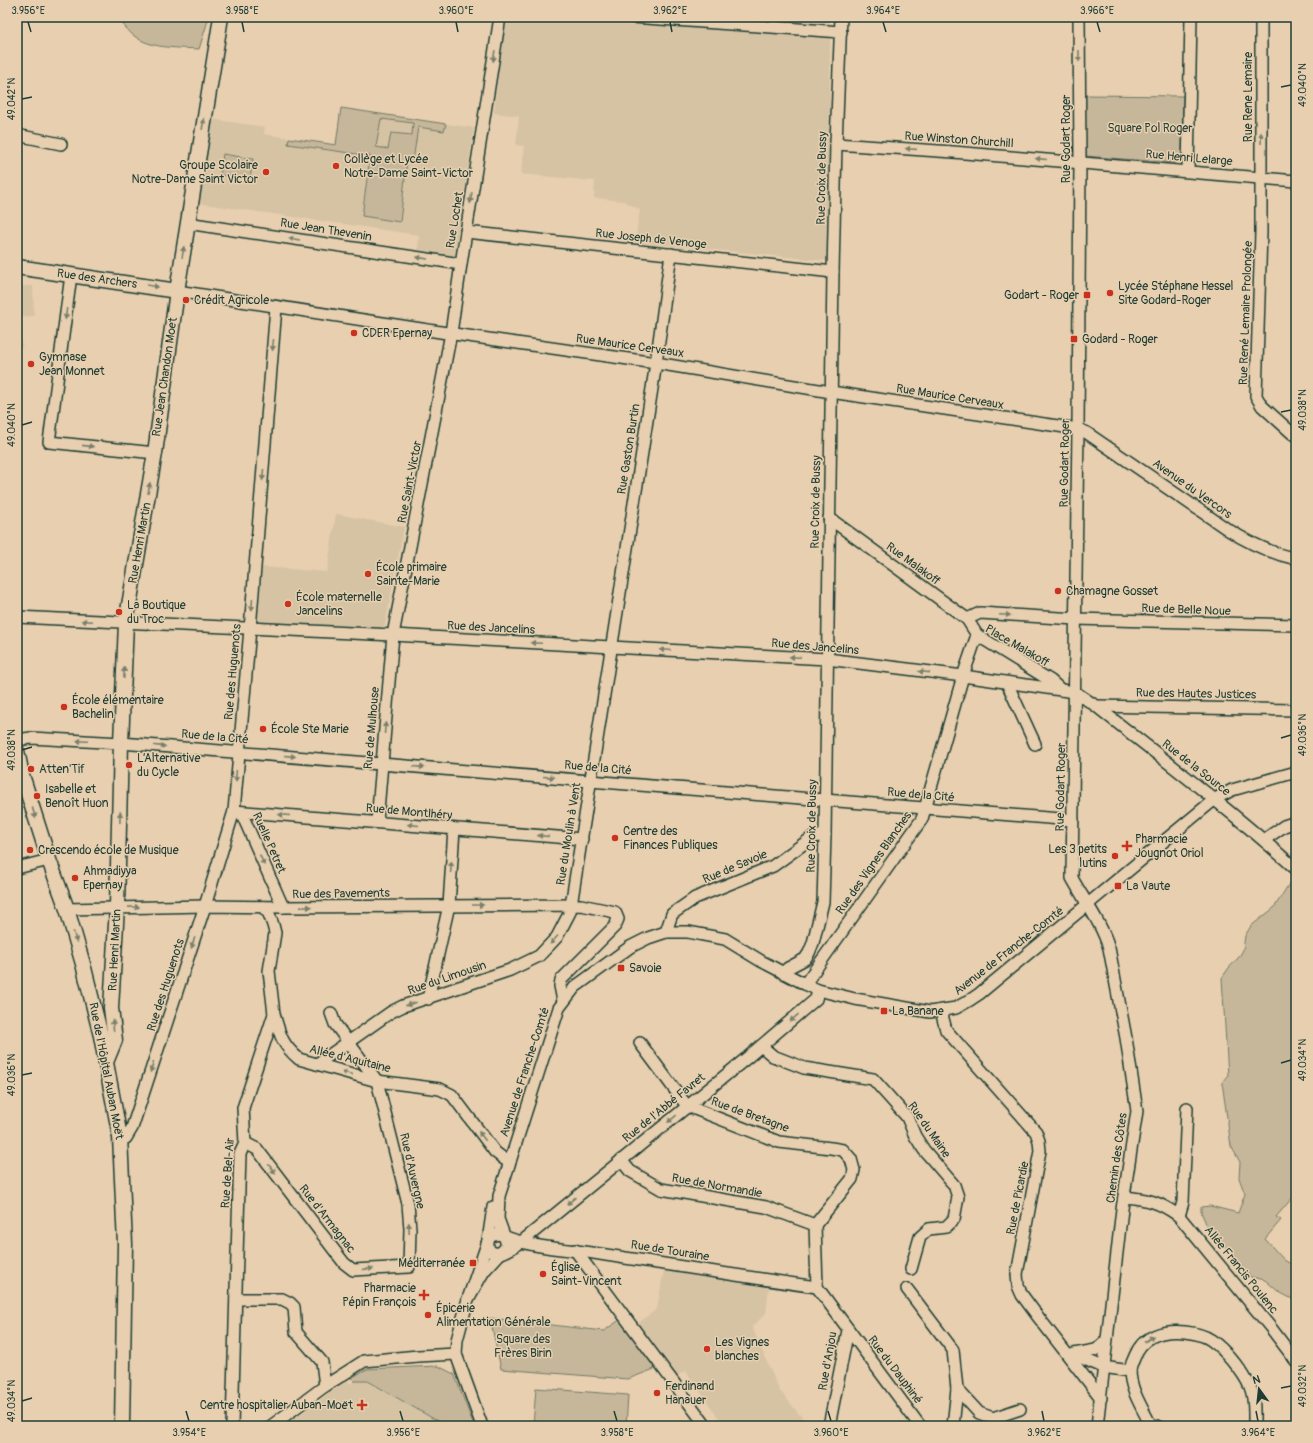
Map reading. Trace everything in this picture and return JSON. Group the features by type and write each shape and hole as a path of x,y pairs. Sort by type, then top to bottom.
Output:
{"main road":[{"name":"Rue Jean Chandon Moet","path":"155,453 177,290 220,17"},
{"name":"Rue des Archers","path":"17,268 177,290"},
{"name":"Rue Henri Martin","path":"106,1062 115,1040 111,1008 117,907 126,623 155,453"},
{"name":"Rue de l'Hôpital Auban Moët","path":"17,751 22,775 49,860 67,909 83,964 106,1062 120,1137 125,1244 122,1426"}],"street":[{"name":"Rue Lochet","path":"451,333 500,17"},
{"path":"632,17 841,32"},
{"name":"Rue Croix de Bussy","path":"783,973 788,968 804,959 809,953 813,943 823,902 833,272 841,17"},
{"name":"Rue Godart Roger","path":"1079,17 1080,162 1078,429 1072,878 1088,905"},
{"path":"1188,171 1190,17"},
{"name":"Rue Rene Lemaire","path":"1260,177 1261,17"},
{"path":"17,135 62,144"},
{"name":"Rue Winston Churchill","path":"836,144 1080,162"},
{"name":"Rue Henri Lelarge","path":"1080,162 1296,181"},
{"name":"Rue René Lemaire Prolongée","path":"1260,177 1260,281 1256,396 1262,406 1293,434"},
{"name":"Rue Jean Thevenin","path":"188,223 461,264"},
{"name":"Rue Joseph de Venoge","path":"466,232 833,272"},
{"name":"Rue Gaston Burtin","path":"611,647 656,363 671,254"},
{"path":"71,275 49,442 155,453"},
{"name":"Rue Maurice Cerveaux","path":"177,290 1078,429"},
{"name":"Rue des Huguenots","path":"120,1137 126,1138 132,1128 237,811 238,752 250,628 276,306"},
{"name":"Rue Saint-Victor","path":"393,635 451,333"},
{"name":"Avenue du Vercors","path":"1078,429 1087,433 1238,536 1257,547 1296,559"},
{"name":"Rue Malakoff","path":"829,518 967,619 976,635"},
{"name":"Rue de Belle Noue","path":"967,619 980,614 1076,619 1296,625"},
{"name":"Rue des Jancelins","path":"17,617 393,635 828,659 963,676"},
{"name":"Rue de Mulhouse","path":"376,822 393,635"},
{"name":"Place Malakoff","path":"1061,690 1051,681 976,635 963,676 1007,683 1075,692"},
{"name":"Rue du Moulin à Vent","path":"571,906 611,647"},
{"name":"Rue des Vignes Blanches","path":"805,984 922,820 963,676"},
{"path":"1007,683 1036,744"},
{"name":"Rue de la Source","path":"1075,692 1096,706 1215,799 1296,869"},
{"name":"Rue des Hautes Justices","path":"1096,706 1296,710"},
{"name":"Rue de la Cité","path":"17,740 31,738 121,743 1073,820"},
{"name":"Avenue de Franche-Comté","path":"456,1354 457,1340 468,1299 488,1241 491,1225 491,1213 499,1196 559,1008 575,987 630,947 648,938 666,932 688,932 725,939 783,973 818,990 854,999 930,1012 956,1008 970,1000 1088,905 1215,799 1232,790 1296,772"},
{"name":"Rue de Montlhéry","path":"237,811 582,839"},
{"name":"Ruelle Petret","path":"237,811 283,907"},
{"path":"1264,840 1284,826 1296,822"},
{"path":"428,999 449,905 454,829"},
{"name":"Rue de Savoie","path":"666,932 672,914 695,898 773,866 813,837 825,835"},
{"path":"17,868 49,860"},
{"name":"Rue des Pavements","path":"67,909 205,906 283,907 581,905 615,912 618,919 615,926 561,980 560,986 563,1001"},
{"name":"Chemin des Côtes","path":"1088,905 1105,935 1109,948 1126,1038 1137,1111 1124,1197 1106,1341 1101,1398"},
{"name":"Rue du Limousin","path":"317,1064 391,1012 510,970 539,956 558,937 570,912 571,906"},
{"name":"Rue de Bel-Air","path":"232,1426 240,1154 245,1143 243,1108 274,1014 269,971 275,933 269,914 263,907"},
{"name":"Rue de l'Abbé Favret","path":"520,1243 761,1046 816,999 818,990"},
{"name":"Rue de Picardie","path":"941,1011 946,1030 1036,1132 1039,1141 1039,1162 1017,1274 1018,1286 1022,1295 1101,1398"},
{"path":"331,1013 335,1024 377,1082"},
{"name":"Allée d'Aquitaine","path":"274,1014 284,1042 289,1051 299,1059 377,1082 440,1090 452,1095 494,1152 510,1162"},
{"path":"640,1043 687,1106"},
{"name":"Rue du Maine","path":"761,1046 773,1056 804,1068 873,1079 907,1117 915,1136 924,1150 954,1185 958,1197 954,1219 946,1227 929,1229 920,1237 911,1269"},
{"name":"Rue d'Auvergne","path":"377,1082 408,1204 410,1230 408,1267"},
{"name":"Rue de Bretagne","path":"687,1106 779,1142 843,1150 851,1159 854,1170 852,1178 815,1225"},
{"path":"1179,1216 1183,1202 1187,1108"},
{"name":"Rue d'Armagnac","path":"245,1143 257,1149 344,1263 353,1270 408,1267"},
{"name":"Rue de Normandie","path":"621,1160 630,1171 661,1189 766,1207 815,1225"},
{"name":"Avenue de Franche-Comté","path":"499,1196 498,1219 505,1238"},
{"name":"Allée Francis Poulenc","path":"1124,1197 1147,1199 1157,1202 1179,1216 1271,1328 1296,1361"},
{"path":"815,1225 817,1287"},
{"path":"502,1252 505,1250 507,1244 505,1238 500,1234 489,1238 488,1248 496,1254 502,1252 520,1243"},
{"name":"Rue de Touraine","path":"505,1238 520,1243 817,1287"},
{"path":"575,1250 706,1426"},
{"name":"Avenue de Franche-Comté","path":"468,1299 484,1271 502,1252"},
{"name":"Rue d'Anjou","path":"817,1287 848,1330 829,1426"},
{"path":"907,1289 953,1350 957,1389 953,1426"},
{"path":"236,1299 282,1299 290,1303 294,1307 296,1332 322,1362 325,1386"},
{"name":"Rue du Dauphiné","path":"848,1330 920,1426"},
{"path":"1152,1425 1133,1389 1130,1371 1131,1364 1138,1348 1148,1338 1161,1333 1179,1332 1197,1333 1211,1340 1231,1359 1250,1387 1253,1402 1254,1426"},
{"path":"1075,1355 1096,1350 1106,1341"},
{"path":"1061,1347 1103,1370"},
{"path":"271,1426 325,1386 364,1361 456,1354 482,1426"},
{"path":"1085,1377 1103,1370 1130,1371"},
{"path":"957,1389 979,1413 993,1418 1020,1409"},
{"path":"1097,1426 1101,1398"}],"shaded area":[{"path":"504,17 600,17 830,37 829,261 635,242 640,210 624,201 594,198 595,181 521,174 524,146 516,145 519,116 494,113"},
{"path":"743,17 830,17 830,24"},
{"name":"Collège et Lycée Notre-Dame Saint-Victor","path":"341,108 474,128 455,255 453,257 418,252 419,235 197,203 210,119 265,127 264,134 335,145"},
{"path":"17,286 33,286 34,316 20,317 22,348 17,348"},
{"path":"336,514 404,527 385,625 381,628 259,623 257,620 262,567 327,572"},
{"name":"Les Vignes blanches","path":"664,1270 769,1286 766,1313 752,1327 779,1390 809,1426 724,1426 686,1371 674,1377 636,1325 657,1309"},
{"name":"Centre hospitalier Auban-Moët","path":"347,1380 350,1384 354,1381 368,1381 446,1426 284,1426"}],"green space":[{"path":"119,17 209,17 199,49 164,47 143,41 134,36 126,28"},
{"name":"Square Pol Roger","path":"1084,95 1183,96 1182,156 1175,163 1085,156"},
{"path":"341,108 446,124 444,131 418,127 413,161 407,161 400,222 362,216 370,156 288,144 289,138 336,145","holes":["381,119 413,123 412,135 391,133 388,149 376,147"]},
{"path":"223,154 253,159 250,179 220,175"},
{"path":"1292,879 1296,882 1296,1151 1293,1197 1276,1217 1281,1220 1265,1239 1284,1260 1296,1267 1296,1301 1279,1292 1265,1280 1251,1277 1208,1228 1201,1212 1201,1207 1210,1206 1238,1213 1245,1194 1239,1178 1240,1162 1231,1146 1222,1082 1228,1075 1222,978 1243,950 1245,936 1251,926 1274,908"},
{"name":"Square des Frères Birin","path":"490,1318 604,1331 621,1319 657,1368 628,1379 501,1369"},
{"path":"438,1366 454,1374 474,1426 446,1426 368,1381 354,1381 351,1378 367,1369"},
{"path":"536,1388 628,1395 626,1426 533,1426"}],"place":[{"name":"Collège et Lycée Notre-Dame Saint-Victor","path":"336,166"},
{"name":"Groupe Scolaire Notre-Dame Saint Victor","path":"266,172"},
{"name":"Lycée Stéphane Hessel Site Godard-Roger","path":"1110,293"},
{"name":"Godart - Roger","path":"1087,295"},
{"name":"Crédit Agricole","path":"186,300"},
{"name":"CDER Epernay","path":"354,333"},
{"name":"Godard - Roger","path":"1074,339"},
{"name":"Gymnase Jean Monnet","path":"31,364"},
{"name":"École primaire Sainte-Marie","path":"368,574"},
{"name":"Chamagne Gosset","path":"1058,591"},
{"name":"École maternelle Jancelins","path":"288,604"},
{"name":"La Boutique du Troc","path":"119,612"},
{"name":"École élémentaire Bachelin","path":"64,707"},
{"name":"École Ste Marie","path":"263,729"},
{"name":"L’Alternative du Cycle","path":"129,765"},
{"name":"Atten'Tif","path":"31,769"},
{"name":"Isabelle et Benoît Huon","path":"37,796"},
{"name":"Centre des Finances Publiques","path":"615,838"},
{"name":"Pharmacie Jougnot Oriol","path":"1127,846"},
{"name":"Crescendo école de Musique","path":"30,850"},
{"name":"Les 3 petits lutins","path":"1115,856"},
{"name":"Ahmadiyya Epernay","path":"75,878"},
{"name":"La Vaute","path":"1118,886"},
{"name":"Savoie","path":"621,968"},
{"name":"La Banane","path":"884,1011"},
{"name":"Méditerranée","path":"473,1263"},
{"name":"Église Saint-Vincent","path":"543,1274"},
{"name":"Pharmacie Pépin François","path":"424,1295"},
{"name":"Épicerie Alimentation Générale","path":"428,1315"},
{"name":"Les Vignes blanches","path":"707,1349"},
{"name":"Ferdinand Hanauer","path":"657,1393"},
{"name":"Centre hospitalier Auban-Moët","path":"362,1405"}]}
